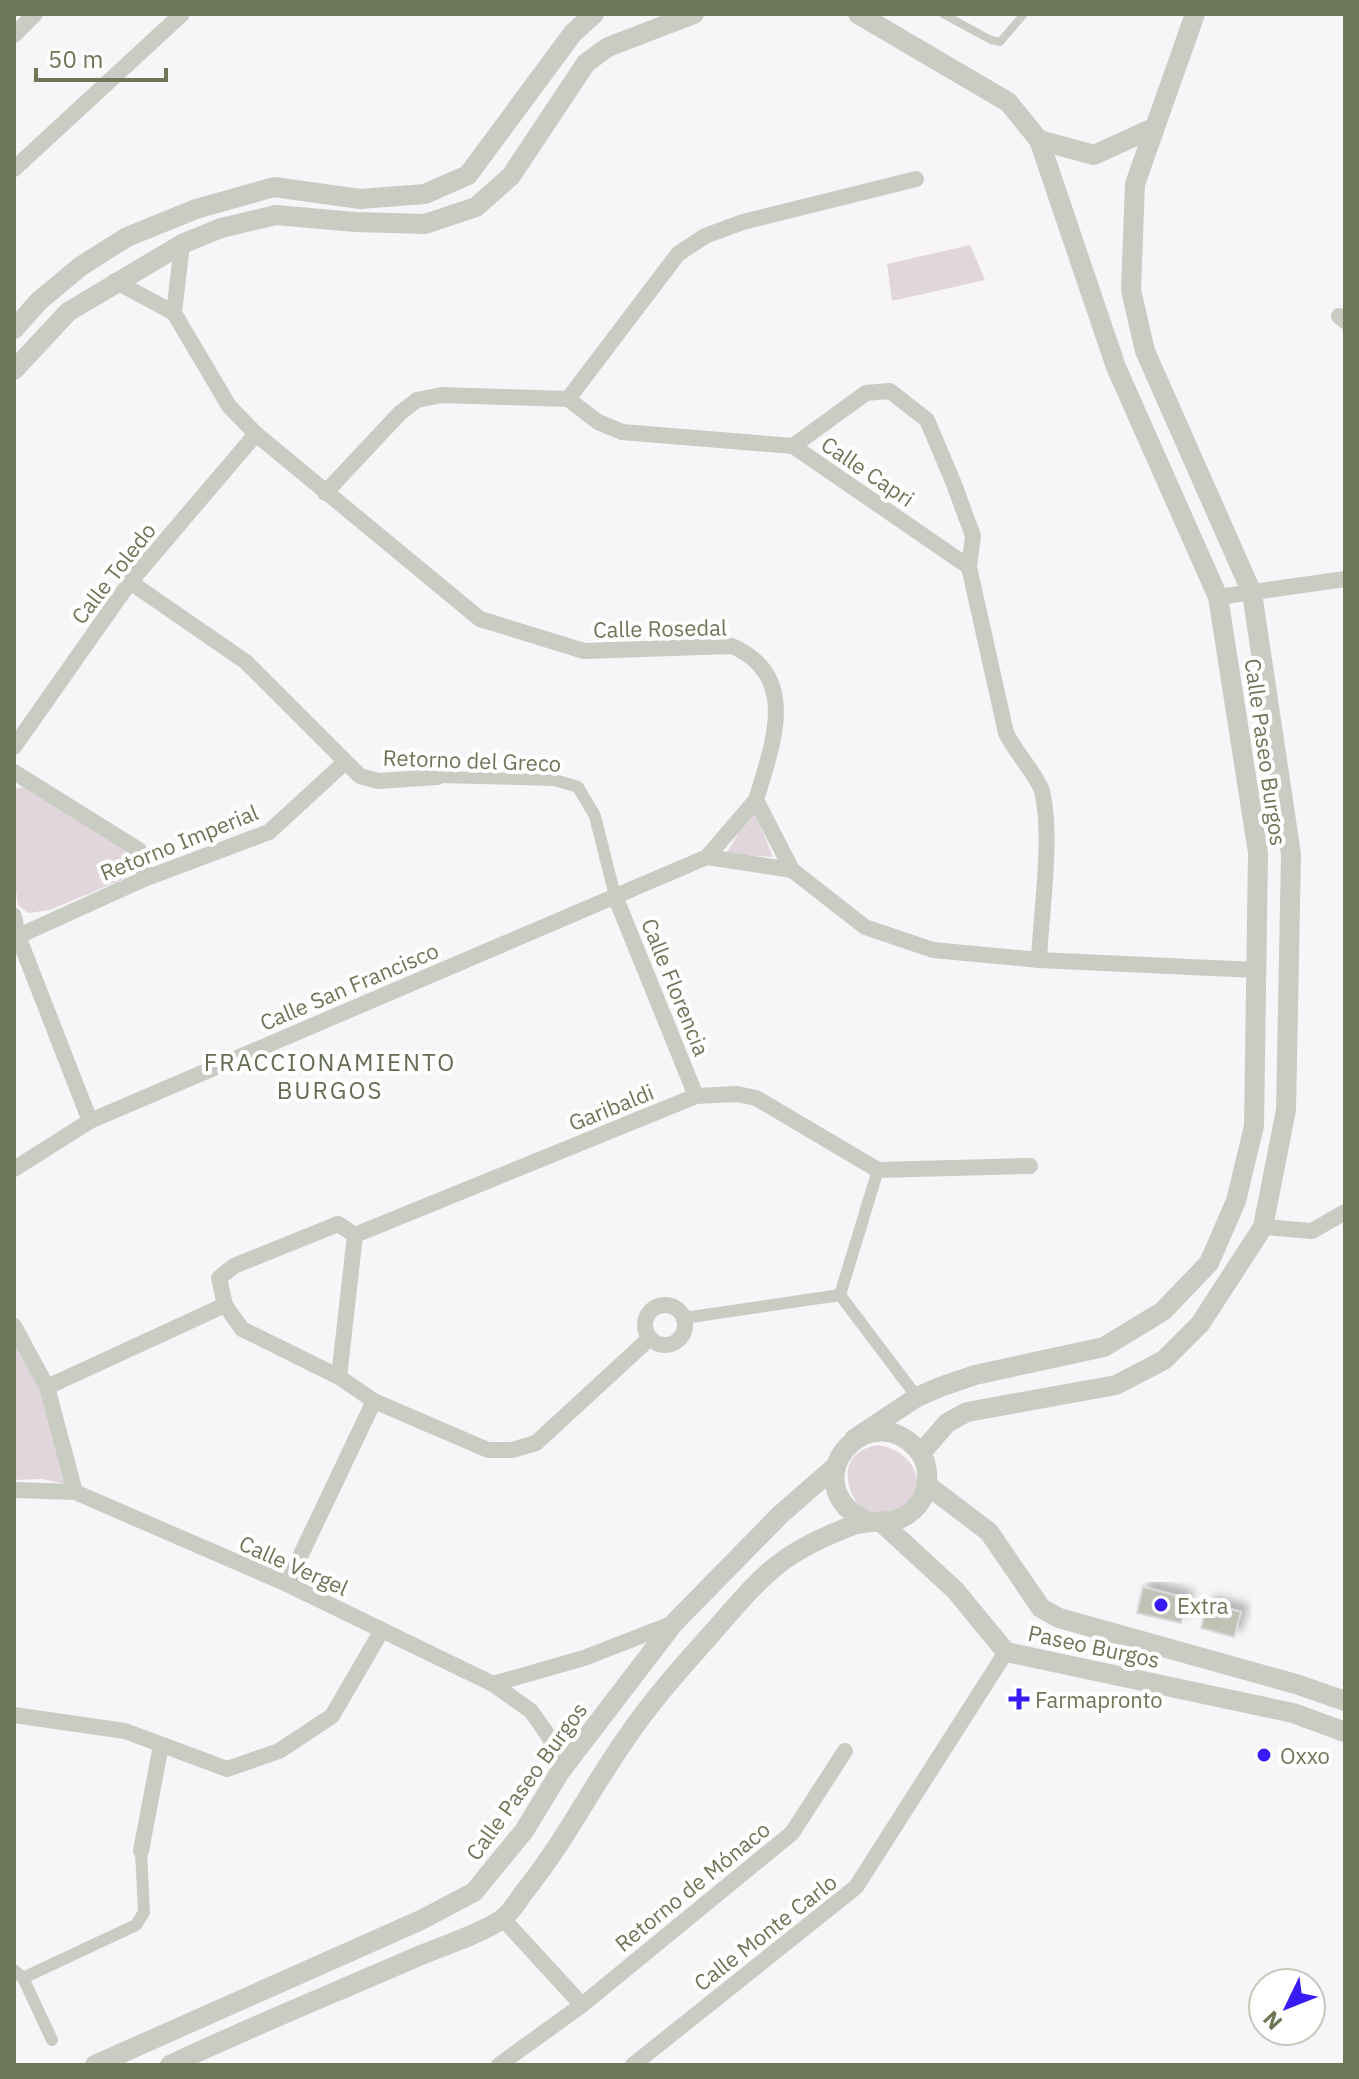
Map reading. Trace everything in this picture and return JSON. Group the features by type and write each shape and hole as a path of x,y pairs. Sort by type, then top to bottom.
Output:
{"street":[{"path":"14,35 35,14"},
{"path":"14,169 182,14"},
{"path":"14,329 39,301 81,266 127,237 196,209 274,187 360,199 425,194 468,175 573,33 594,14"},
{"path":"14,370 68,312 115,281 182,244 221,228 276,215 425,224 476,207 511,176 586,63 608,47 694,14"},
{"name":"Calle Paseo Burgos","path":"921,1453 947,1423 967,1412 1116,1385 1164,1360 1200,1324 1263,1227 1286,1110 1291,854 1252,593 1145,351 1131,290 1135,184 1195,14"},
{"name":"Calle Paseo Burgos","path":"854,1439 917,1397 975,1375 1104,1347 1163,1311 1209,1263 1236,1201 1254,1126 1258,853 1218,597 1116,367 1039,140 1008,102 867,17"},
{"path":"1039,140 1094,155 1153,128"},
{"path":"325,493 400,413 417,400 442,395 568,399 678,254 705,236 743,222 916,179"},
{"path":"274,187 276,215"},
{"path":"115,281 174,313 182,244"},
{"name":"Calle Rosedal","path":"174,313 229,406 256,434 480,619 584,651 732,646 750,654 768,673 779,725 756,800"},
{"path":"1116,367 1145,351"},
{"path":"793,446 866,393 890,391 927,420 973,536 969,567 1006,733 1016,754 1041,788 1045,819 1039,960"},
{"name":"Calle Capri","path":"568,399 598,422 622,432 793,446 969,567"},
{"name":"Calle Toledo","path":"14,747 130,582 256,434"},
{"path":"1218,597 1345,579"},
{"name":"Retorno del Greco","path":"130,582 246,662 360,776 378,781 438,777 555,780 578,787 595,816 615,896"},
{"name":"Retorno Imperial","path":"16,937 144,879 269,832 344,763"},
{"path":"14,772 139,850 144,863 144,879"},
{"path":"756,800 792,870 865,927 933,950 1039,960 1255,970"},
{"name":"Calle San Francisco","path":"14,1169 90,1121 707,857 756,800"},
{"path":"1254,817 1270,824 1286,813"},
{"path":"1258,853 1275,847 1291,854"},
{"path":"707,857 792,870"},
{"name":"Calle Florencia","path":"615,896 696,1096"},
{"path":"14,916 16,937 90,1121"},
{"name":"Garibaldi","path":"355,1235 696,1096 737,1094 756,1098 878,1170"},
{"path":"840,1295 878,1170 1030,1166"},
{"path":"1263,1227 1312,1231 1345,1212"},
{"path":"339,1377 355,1235 338,1224 234,1266 219,1278 225,1305 242,1329 339,1377 374,1401 488,1450 512,1450 536,1443 650,1338"},
{"path":"840,1295 917,1397"},
{"path":"684,1318 840,1295"},
{"path":"47,1387 225,1305"},
{"path":"655,1307 675,1307 684,1318 684,1332 675,1342 662,1345 650,1338 646,1318 655,1307"},
{"path":"14,1326 47,1387 75,1492 14,1490"},
{"path":"287,1584 374,1401"},
{"path":"161,2034 169,2046 171,2064 503,1919 555,1851 624,1741 663,1688 772,1566 808,1542 874,1522 898,1521 912,1512 927,1485 927,1468 921,1453 908,1439 890,1431 871,1432 854,1439 843,1451 836,1466 836,1487 846,1507 874,1522"},
{"name":"Calle Paseo Burgos","path":"95,2065 421,1920 474,1892 524,1831 560,1772 674,1623 781,1514 836,1466"},
{"name":"Paseo Burgos","path":"927,1485 989,1532 1041,1608 1059,1618 1296,1684 1345,1701"},
{"name":"Calle Vergel","path":"75,1492 287,1584 493,1684 531,1711 550,1738 560,1772"},
{"name":"Paseo Burgos","path":"874,1522 955,1590 1006,1652 1238,1700 1293,1713 1345,1732"},
{"path":"493,1684 584,1658 674,1623"},
{"path":"14,1715 125,1731 227,1769 279,1751 332,1716 382,1630"},
{"name":"Calle Monte Carlo","path":"633,2065 856,1887 1006,1652"},
{"path":"1238,1700 1245,1670"},
{"path":"1293,1713 1296,1684"},
{"path":"52,2040 18,1974 136,1925 144,1912 141,1851 161,1745"},
{"name":"Retorno de Mónaco","path":"499,2065 582,2005 792,1833 845,1751"},
{"path":"542,1801 573,1822"},
{"path":"524,1831 555,1851"},
{"path":"450,1905 453,1920 466,1935"},
{"path":"503,1919 582,2005"},
{"path":"421,1920 435,1949"},
{"path":"192,2020 189,2036 205,2049"}],"lane":[{"path":"943,14 1000,42 1024,14"}],"shaded area":[{"path":"970,245 985,280 892,301 887,264"},
{"path":"23,787 131,850 134,860 126,878 50,910 28,913 18,905 14,876 14,789"},
{"path":"753,808 773,857 726,854"},
{"path":"14,1330 39,1385 65,1484 43,1479 14,1480"},
{"path":"878,1445 903,1455 911,1464 918,1484 908,1504 897,1511 865,1514 852,1494 848,1473 855,1455"}],"building":[{"name":"Extra","path":"1143,1587 1186,1598 1181,1623 1137,1613"},
{"path":"1208,1603 1241,1612 1234,1637 1201,1628"}],"place":[{"name":"Extra","path":"1161,1605"},
{"name":"Farmapronto","path":"1019,1699"},
{"name":"Oxxo","path":"1264,1755"}],"district":[{"name":"FRACCIONAMIENTO BURGOS","path":"330,1076"}]}
